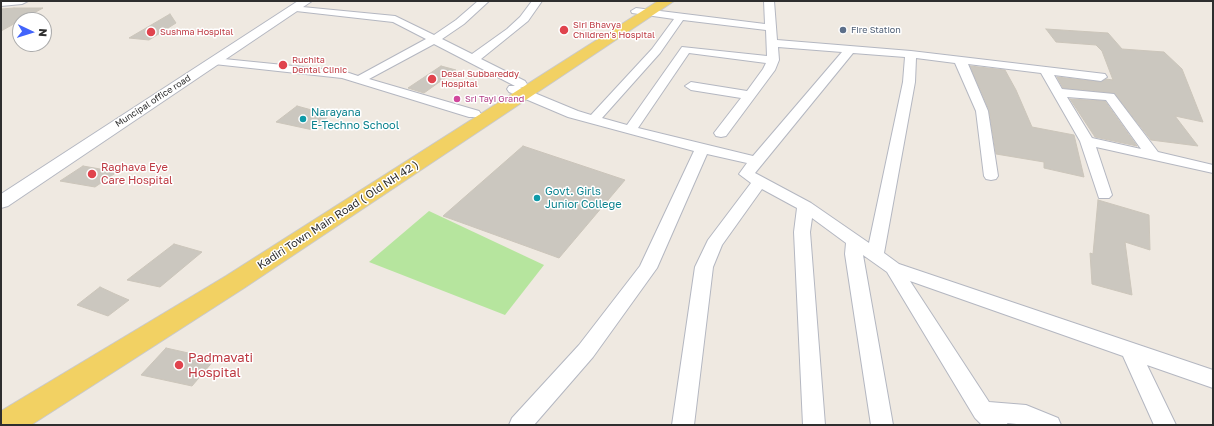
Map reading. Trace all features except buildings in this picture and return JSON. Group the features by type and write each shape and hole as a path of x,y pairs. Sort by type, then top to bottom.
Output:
{"main road":[{"name":"Kadiri Town Main Road ( Old NH 42 )","path":"5,425 235,282 519,89 645,8 674,9"},
{"name":"Kadiri Town Main Road ( Old NH 42 )","path":"1,413 104,351 474,114 519,89"}],"street":[{"path":"1,3 22,1"},
{"path":"360,79 435,38 460,22 484,1"},
{"path":"473,58 511,31 524,19 537,1"},
{"path":"721,133 769,70 773,60 769,1"},
{"path":"301,4 394,19 473,58 519,89 573,114 756,162"},
{"name":"Muncipal office road","path":"1,202 301,4"},
{"path":"593,120 656,51 674,9 771,28"},
{"path":"772,43 911,54 1101,77"},
{"path":"850,48 848,53 746,174 805,206 893,268 1213,379"},
{"path":"630,130 686,49 773,60"},
{"path":"875,254 909,82 911,54"},
{"path":"960,60 982,111 992,176"},
{"path":"214,61 343,75 474,114"},
{"path":"1045,70 1088,141 1104,195"},
{"path":"692,86 749,95"},
{"path":"1058,92 1110,97 1153,156"},
{"path":"1088,141 1213,169"},
{"path":"520,425 586,351 648,268 702,149"},
{"path":"683,425 704,267 714,244 760,181"},
{"path":"805,206 802,232 814,425"},
{"path":"855,240 854,254 882,425"},
{"path":"893,268 990,418 1026,415 1050,425"},
{"path":"1131,351 1165,425"}],"green space":[{"path":"429,211 544,265 505,315 369,262"}],"place":[{"name":"Siri Bhavya Children's Hospital","path":"564,30"},
{"name":"Fire Station","path":"843,30"},
{"name":"Sushma Hospital","path":"151,32"},
{"name":"Ruchita Dental Clinic","path":"283,65"},
{"name":"Desai Subbareddy Hospital","path":"432,79"},
{"name":"Sri Tayi Grand","path":"457,99"},
{"name":"Narayana E-Techno School","path":"303,119"},
{"name":"Raghava Eye Care Hospital","path":"92,174"},
{"name":"Govt. Girls Junior College","path":"537,198"},
{"name":"Padmavati Hospital","path":"179,365"}]}
